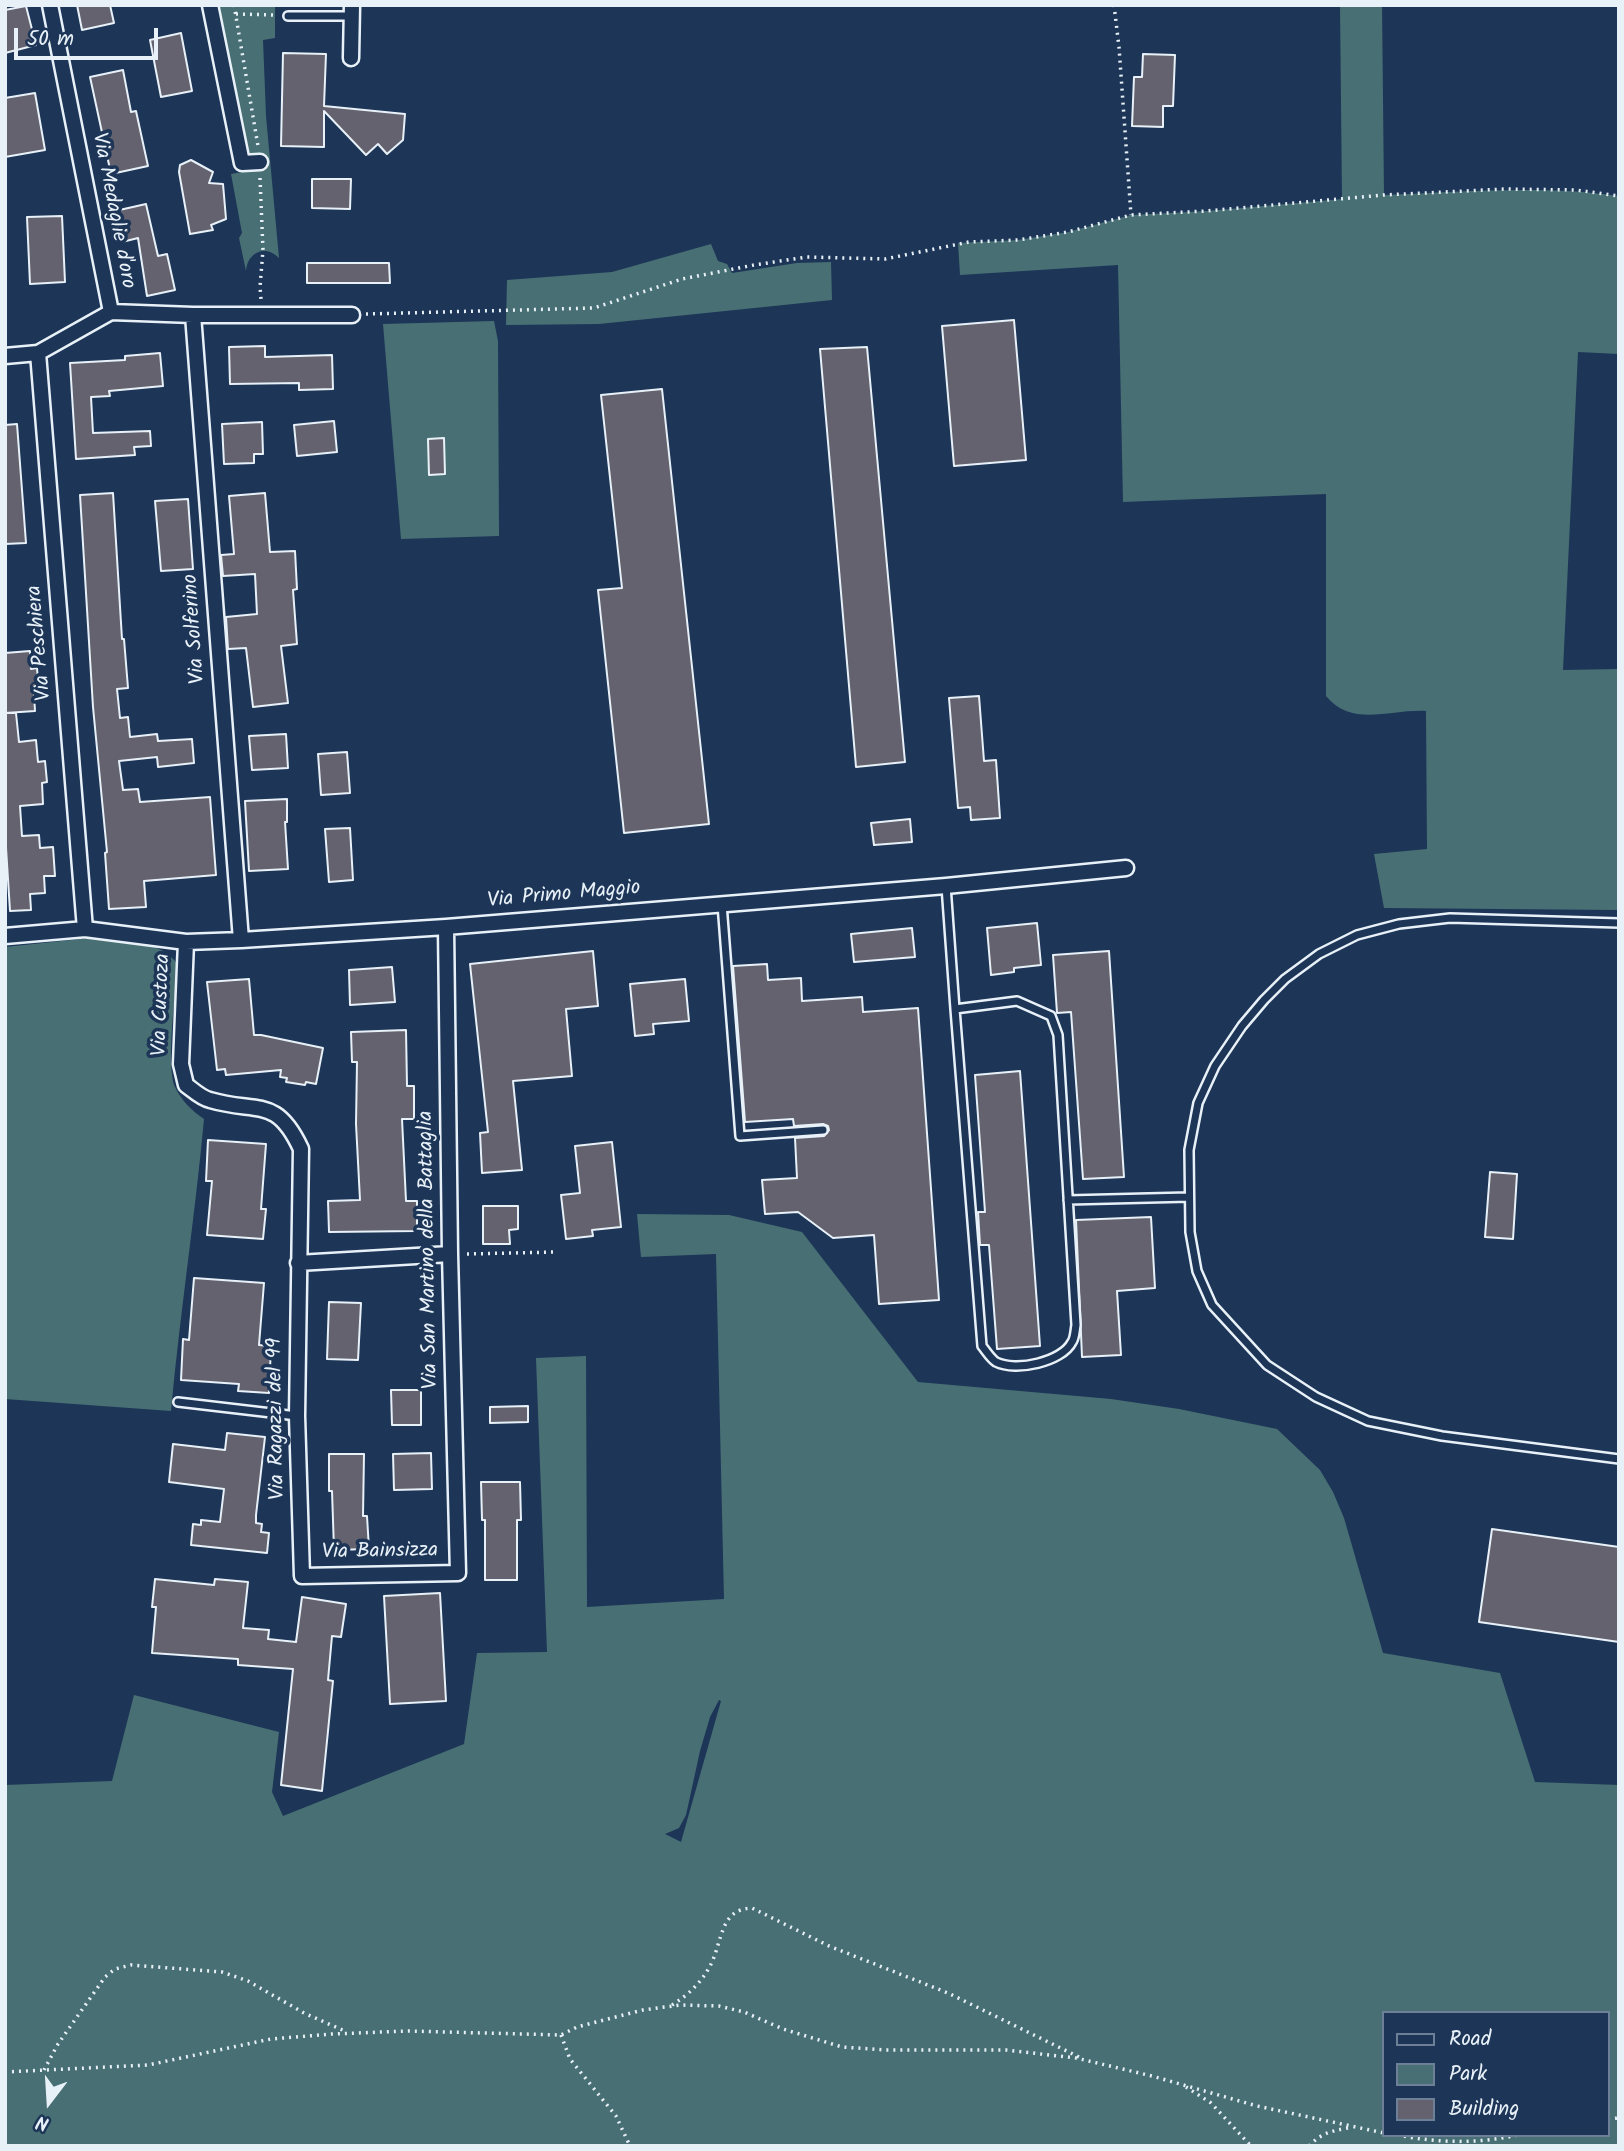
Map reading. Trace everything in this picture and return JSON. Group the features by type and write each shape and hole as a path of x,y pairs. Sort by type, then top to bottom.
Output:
{"street":[{"name":"Via Medaglie d'oro","path":"50,5 111,312 352,315"},
{"path":"210,5 242,163 260,162"},
{"path":"352,11 352,58"},
{"path":"5,356 38,353 111,312"},
{"name":"Via Solferino","path":"193,315 241,940"},
{"name":"Via Peschiera","path":"38,353 85,929"},
{"name":"Via Primo Maggio","path":"5,936 85,929 186,942 241,940 446,927 946,886 1126,868"},
{"name":"Via San Martino della Battaglia","path":"446,927 458,1573"},
{"name":"Via Custoza","path":"186,942 181,1064 186,1085 207,1100"},
{"name":"Via Ragazzi del 99","path":"207,1100 271,1110 291,1126 301,1149 297,1416 302,1576"},
{"path":"298,1263 450,1254"},
{"name":"Via Bainsizza","path":"302,1576 458,1573"}],"lane":[{"path":"288,16 352,11"},
{"path":"946,886 955,1010 982,1346 995,1362 1007,1365 1037,1364 1059,1356 1072,1342 1076,1325 1058,1035 1051,1016 1017,1001 955,1010"},
{"path":"722,904 740,1136 823,1130"},
{"path":"1619,923 1450,918 1399,924 1357,935 1319,954 1285,979 1264,1000 1242,1026 1215,1066 1198,1103 1189,1150 1190,1232 1198,1271 1212,1306 1267,1365 1316,1398 1368,1421 1442,1436 1619,1459"},
{"path":"1068,1200 1189,1197"},
{"path":"178,1402 297,1416"}],"path":[{"path":"1114,5 1131,215"},
{"path":"236,14 288,16"},
{"path":"352,315 594,308 682,279 754,265 807,257 885,259 969,242 1018,240 1068,232 1131,215 1384,195 1504,189 1576,190 1619,196"},
{"path":"450,1254 556,1252"},
{"path":"671,2006 687,1996 702,1979 711,1964 730,1915 741,1908 752,1908 829,1946 948,1993 1086,2060"},
{"path":"44,2071 58,2044 105,1977 115,1969 131,1965 222,1972 248,1981 304,2013 348,2033"},
{"path":"5,2071 148,2064 271,2039 348,2033 408,2031 561,2035 613,2017 671,2006 719,2006 744,2012 783,2029 842,2047 886,2050 1006,2050 1086,2060 1257,2106 1382,2133"},
{"path":"561,2035 570,2059 616,2116 630,2146"},
{"path":"1181,2085 1211,2102 1251,2146"},
{"path":"1309,2146 1317,2137 1330,2131 1354,2127"},
{"path":"1408,2137 1446,2143 1493,2141 1510,2137"}],"green space":[{"path":"214,5 275,5 275,38 263,40 266,116 279,258 268,251 258,252 250,259 246,271 231,174 248,171"},
{"path":"1340,5 1382,5 1384,195 1531,190 1619,196 1619,354 1578,352 1563,670 1619,669 1619,910 1384,908 1374,854 1427,849 1426,711 1360,714 1336,706 1326,696 1326,494 1123,502 1118,265 960,275 958,243 1018,240 1068,232 1131,215 1342,199"},
{"path":"711,244 718,261 727,264 732,273 797,263 831,262 832,300 599,324 506,325 507,280 612,272"},
{"path":"494,321 498,341 499,536 401,539 383,324"},
{"path":"90,938 151,946 162,950 179,966 172,1028 172,1077 180,1096 204,1119 171,1411 5,1399 5,947"},
{"path":"637,1214 729,1215 802,1232 918,1382 1111,1399 1179,1409 1277,1429 1320,1470 1344,1518 1383,1653 1500,1673 1535,1782 1619,1785 1619,2146 5,2146 5,1785 112,1781 134,1695 279,1732 272,1792 283,1816 464,1744 477,1653 547,1652 536,1358 586,1356 587,1607 724,1599 716,1254 641,1257","holes":["719,1700 721,1701 681,1842 665,1834 679,1828 686,1815 710,1717"]}],"building":[{"path":"77,5 110,5 114,23 82,30"},
{"path":"26,6 36,45 5,53 5,10"},
{"path":"181,33 192,91 161,97 150,40"},
{"path":"283,53 326,54 324,106 405,114 403,140 387,154 378,144 366,155 324,111 324,147 281,146"},
{"path":"1143,54 1175,55 1173,106 1163,106 1163,127 1132,126 1134,77 1142,77"},
{"path":"123,70 131,112 136,111 148,166 111,174 90,77"},
{"path":"35,93 45,150 5,157 5,98"},
{"path":"191,160 213,172 209,183 223,184 226,219 211,225 213,230 190,234 179,172 180,165"},
{"path":"312,179 351,179 350,209 312,208"},
{"path":"146,204 158,256 167,254 175,290 147,296 138,238 122,242 115,211"},
{"path":"62,216 65,282 30,284 27,217"},
{"path":"307,263 389,263 390,283 307,283"},
{"path":"1014,320 1026,460 954,466 942,326"},
{"path":"265,346 265,357 332,355 333,389 299,390 299,383 230,384 229,347"},
{"path":"867,347 905,762 856,767 820,349"},
{"path":"160,353 163,386 109,391 110,396 91,397 93,433 150,431 151,446 134,447 135,455 76,459 70,363 125,360 125,356"},
{"path":"662,389 709,824 624,833 598,590 622,588 601,395"},
{"path":"334,421 337,452 297,456 294,425"},
{"path":"262,422 263,454 254,454 254,463 224,464 222,424"},
{"path":"17,424 26,543 5,544 5,425"},
{"path":"444,438 445,474 429,475 428,439"},
{"path":"113,493 122,639 128,688 117,689 120,718 128,717 130,737 157,734 158,741 192,739 194,763 158,767 157,757 119,761 123,790 138,789 140,802 210,797 216,875 144,881 146,907 109,909 80,495"},
{"path":"265,493 270,552 295,551 297,589 293,590 297,644 281,646 288,703 253,707 246,648 228,649 226,617 257,614 255,574 223,576 221,555 234,554 229,496"},
{"path":"188,499 193,569 161,571 155,501"},
{"path":"30,651 31,669 37,668 39,693 34,694 35,711 5,713 5,653"},
{"path":"979,696 984,761 996,760 1000,818 971,820 970,807 958,808 949,698"},
{"path":"5,713 16,713 19,742 36,740 38,762 45,761 47,782 42,783 43,804 20,806 22,836 39,835 40,848 53,847 55,876 44,876 45,893 30,894 31,910 10,911 5,832"},
{"path":"286,734 288,768 252,770 249,736"},
{"path":"347,752 350,793 321,795 318,754"},
{"path":"287,799 285,822 288,869 249,871 245,801"},
{"path":"910,819 912,842 874,845 871,823"},
{"path":"350,828 353,880 329,882 325,829"},
{"path":"1037,923 1041,965 1014,968 1014,972 991,975 987,928"},
{"path":"912,928 915,957 854,962 851,934"},
{"path":"593,951 598,1006 566,1009 572,1076 513,1081 522,1170 482,1173 480,1133 488,1132 470,964"},
{"path":"1109,951 1124,1177 1083,1179 1071,1012 1057,1013 1053,955"},
{"path":"767,964 768,980 801,978 802,1001 862,997 863,1012 918,1008 939,1300 879,1304 874,1235 833,1238 798,1212 765,1214 762,1180 797,1178 795,1138 824,1136 829,1130 828,1126 823,1124 794,1126 793,1119 745,1122 733,966"},
{"path":"392,967 395,1002 350,1005 349,970"},
{"path":"249,979 254,1035 323,1048 316,1084 286,1082 287,1078 280,1077 281,1070 226,1075 225,1069 217,1070 207,982"},
{"path":"685,979 689,1021 653,1024 654,1034 635,1036 630,984"},
{"path":"406,1030 407,1086 414,1086 414,1119 402,1119 406,1201 417,1201 417,1231 329,1232 328,1201 360,1200 356,1124 357,1062 352,1062 351,1032"},
{"path":"1020,1071 1040,1346 997,1349 989,1245 980,1245 978,1212 985,1212 975,1075"},
{"path":"208,1140 266,1144 261,1209 266,1209 263,1239 207,1235 212,1181 206,1181"},
{"path":"612,1142 621,1227 592,1230 593,1236 566,1239 561,1195 580,1193 575,1146"},
{"path":"1490,1172 1517,1174 1513,1239 1485,1237"},
{"path":"483,1206 518,1206 518,1229 509,1230 510,1244 483,1244"},
{"path":"1151,1217 1155,1288 1117,1291 1121,1355 1082,1357 1076,1220"},
{"path":"194,1278 264,1283 259,1345 271,1346 269,1393 238,1391 239,1384 181,1380 183,1339 189,1340"},
{"path":"329,1302 361,1303 358,1360 327,1359"},
{"path":"391,1390 421,1390 421,1425 392,1425"},
{"path":"528,1406 528,1422 490,1423 490,1407"},
{"path":"227,1433 265,1437 256,1523 262,1524 261,1532 269,1533 267,1553 191,1545 193,1524 201,1525 201,1520 220,1522 224,1489 169,1482 173,1444 225,1450"},
{"path":"431,1453 432,1489 394,1490 393,1454"},
{"path":"329,1454 364,1454 363,1516 367,1516 369,1549 334,1550"},
{"path":"481,1482 520,1482 521,1520 517,1520 517,1580 485,1580 485,1520 482,1520"},
{"path":"1492,1529 1619,1547 1619,1642 1479,1622"},
{"path":"155,1579 214,1585 215,1579 248,1582 243,1628 269,1630 268,1639 296,1642 302,1597 346,1604 341,1637 332,1636 328,1680 333,1681 322,1791 281,1785 293,1669 238,1665 238,1659 152,1653 156,1607 152,1607"},
{"path":"440,1593 446,1701 390,1704 384,1596"}]}
